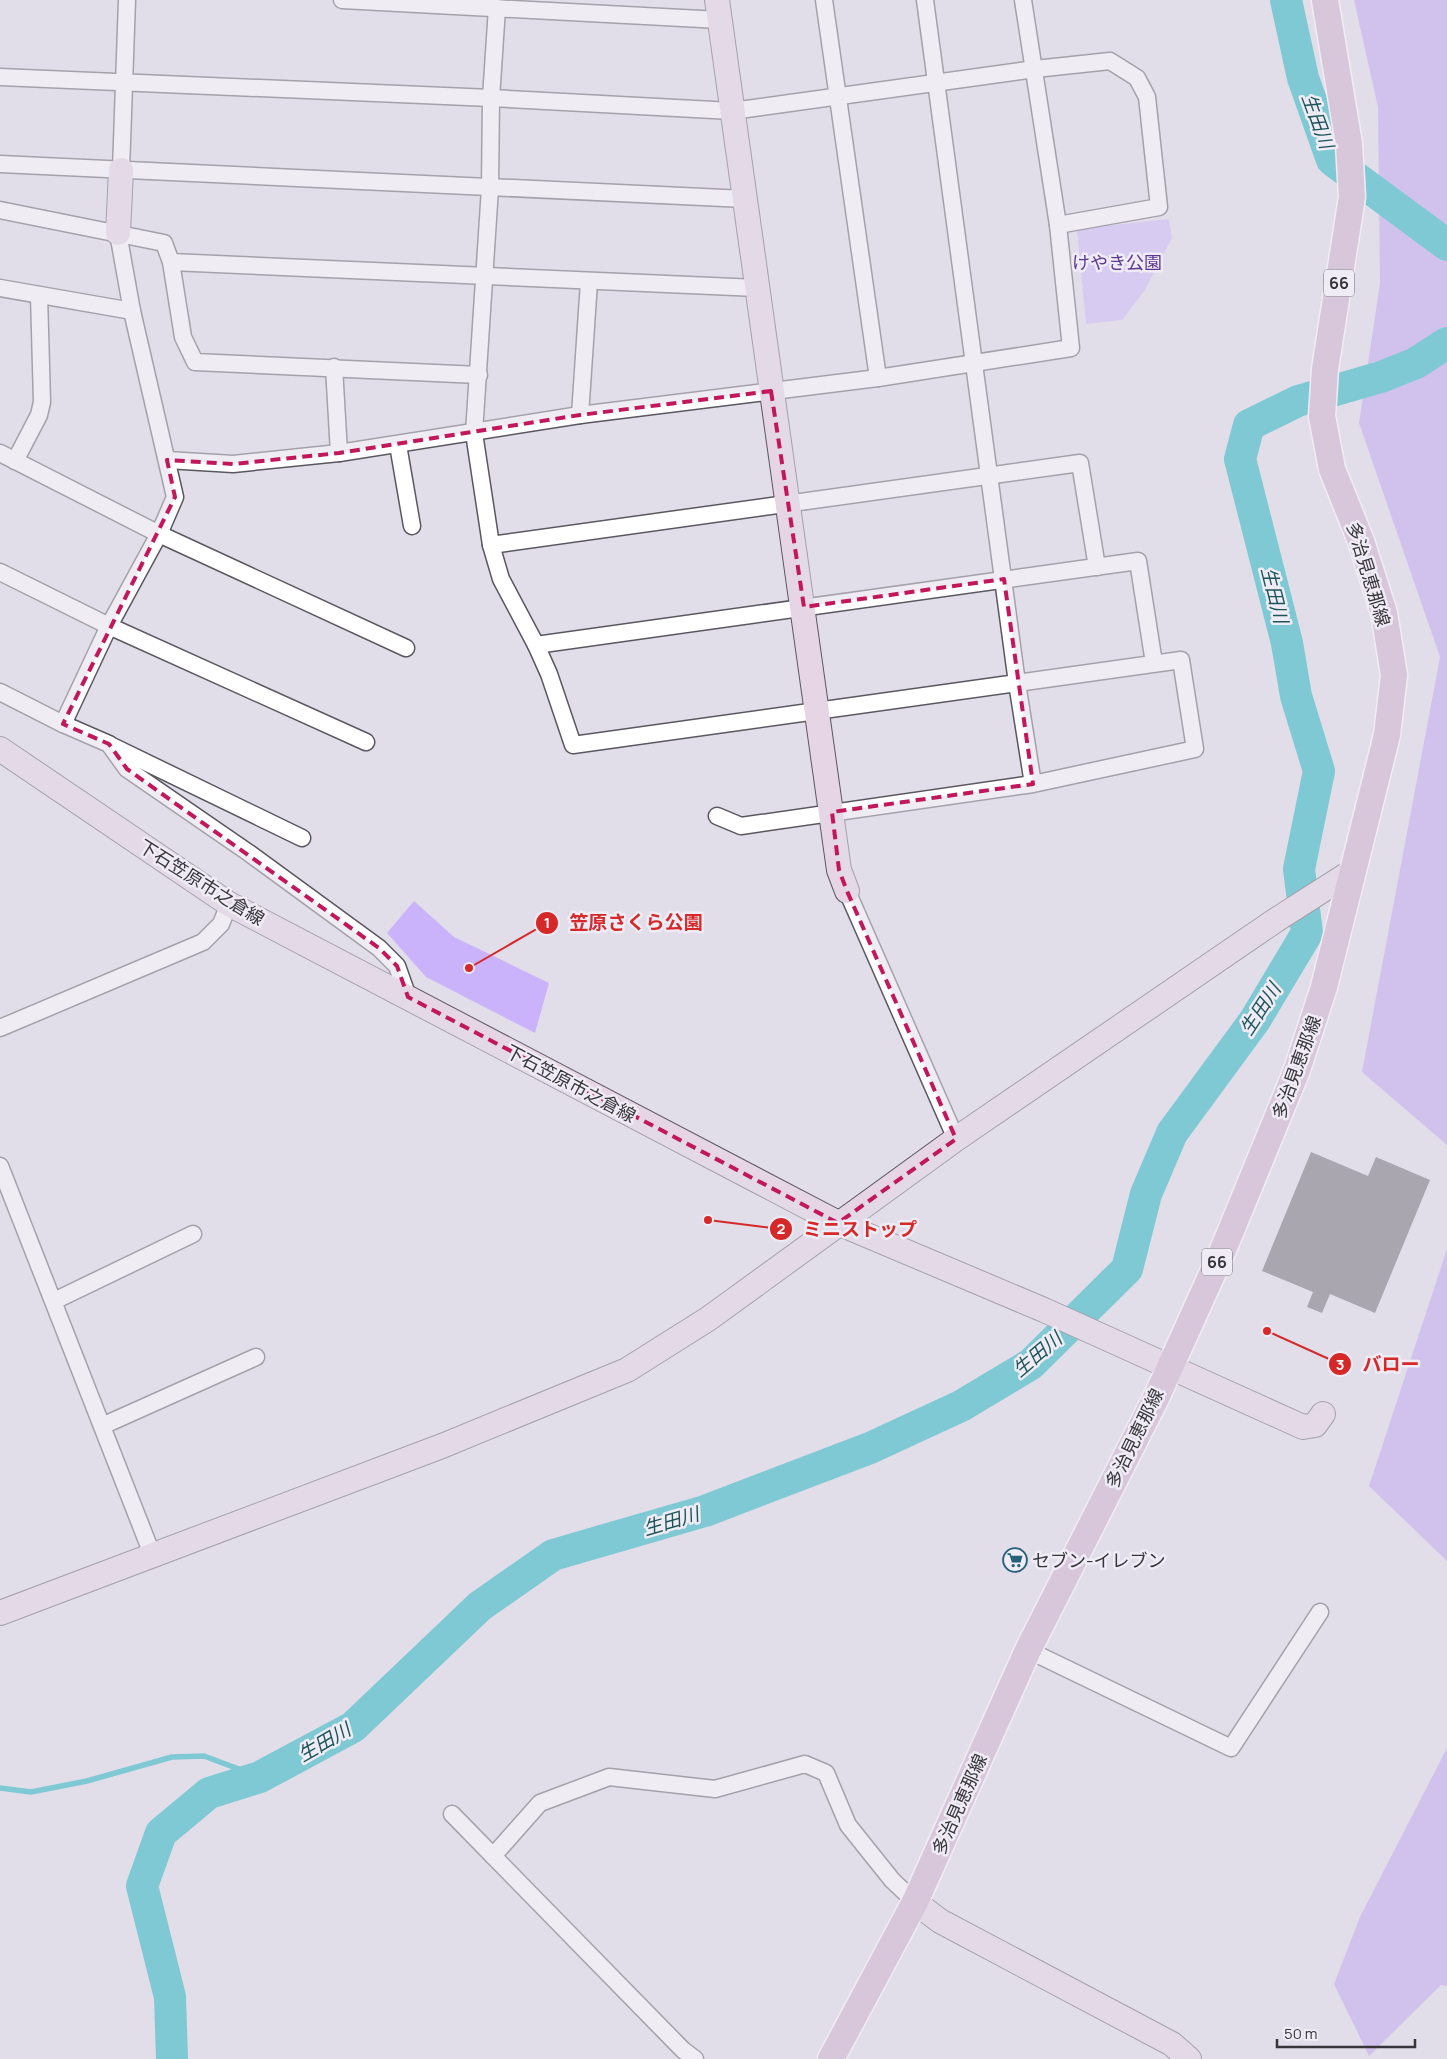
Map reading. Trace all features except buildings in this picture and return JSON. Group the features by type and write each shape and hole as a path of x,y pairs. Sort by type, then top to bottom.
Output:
{"main road":[{"name":"多治見恵那線","path":"831,2059 915,1902 1028,1650 1152,1404 1223,1250 1297,1070 1324,987 1387,735 1394,675 1384,613 1361,541 1332,469 1322,416 1326,369 1352,197 1349,144 1325,0"}],"street":[{"path":"62,724 109,626 159,534 175,497 168,460 132,311 118,233 127,0"},
{"path":"342,0 395,1 498,8 718,10 771,391 790,504 816,710 839,870 956,1139"},
{"path":"824,0 878,378"},
{"path":"925,0 1033,784"},
{"path":"168,460 233,464 339,454 580,415 878,378 1071,348 1058,225 1023,0"},
{"path":"498,8 491,98 490,188 474,433 490,546 501,579 549,674 574,745 1181,660 1195,748 1033,784 741,826 717,816"},
{"path":"0,77 491,98 732,111 837,95 1110,61 1137,78 1146,97 1160,207 1058,225"},
{"path":"0,164 744,199"},
{"path":"0,210 164,243 171,262 182,337 195,362 479,375"},
{"path":"171,262 757,288"},
{"path":"580,415 589,282"},
{"path":"0,288 132,311"},
{"path":"16,461 39,415 42,402 39,295"},
{"path":"334,367 339,454"},
{"path":"398,444 412,526"},
{"path":"0,453 159,534 406,648"},
{"path":"490,546 1080,463 1097,567"},
{"path":"536,645 1138,561 1154,663"},
{"path":"0,572 109,626 366,742"},
{"path":"0,692 62,724 109,744 302,838"},
{"path":"109,744 127,769 249,853 379,948 397,966 408,997"},
{"name":"下石笠原市之倉線","path":"0,749 229,904 838,1223 1044,1310 1303,1427 1315,1425 1323,1414"},
{"path":"0,1613 442,1446 627,1370 708,1319 956,1139 1276,920 1352,872"},
{"path":"0,1028 203,942 221,924 229,904"},
{"path":"0,1166 152,1554"},
{"path":"54,1301 192,1234"},
{"path":"102,1426 256,1357"},
{"path":"1028,1650 1230,1748 1320,1612"},
{"path":"493,1856 540,1803 609,1777 715,1790 805,1764 826,1773 848,1825 892,1880 915,1902 940,1921 1172,2044 1189,2059"},
{"path":"452,1814 683,2050 695,2059"}],"highlighted area":[{"path":"771,391 804,607 1004,579 1033,784 832,812 839,870 956,1139 838,1223 408,997 397,966 379,948 127,769 109,744 63,724 175,497 167,460 233,464 339,453 580,415"}],"green space":[{"name":"けやき公園","path":"1169,219 1172,238 1145,290 1122,320 1086,324 1077,229"},
{"path":"414,901 454,937 549,983 535,1033 426,977 387,933"}],"shaded area":[{"path":"1354,0 1447,0 1447,1145 1362,1072 1440,657 1359,423 1380,283 1378,107"},
{"path":"1447,1249 1447,1561 1369,1486"},
{"path":"1447,1748 1447,1986 1441,1985 1369,2056 1334,1984 1360,1917"}],"waterway":[{"name":"生田川","path":"1286,0 1303,78 1332,160 1447,245"},
{"name":"生田川","path":"172,2059 170,1997 142,1886 161,1833 209,1793 260,1777 353,1727 480,1606 553,1555 705,1511 870,1448 961,1406 1031,1364 1127,1269 1146,1194 1172,1133 1255,1020 1307,933 1299,869 1319,771 1296,696 1287,643 1240,459 1249,425 1298,401 1381,377 1416,363 1447,343"},
{"path":"0,1788 31,1792 87,1781 172,1757 204,1756 260,1777"}],"place":[{"name":"笠原さくら公園","path":"469,968"},
{"name":"ミニストップ","path":"708,1220"},
{"name":"バロー","path":"1267,1331"},
{"name":"セブン-イレブン","path":"1015,1560"}]}
